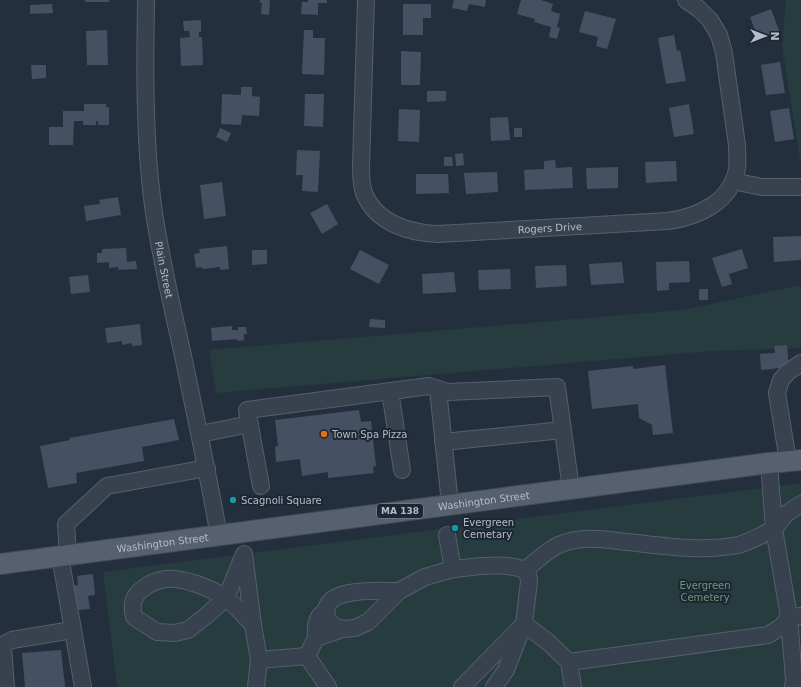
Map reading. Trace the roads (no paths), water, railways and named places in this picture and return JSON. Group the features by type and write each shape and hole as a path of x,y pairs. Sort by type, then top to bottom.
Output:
{"main road":[{"name":"Washington Street","path":"0,564 786,461"}],"street":[{"name":"Plain Street","path":"146,0 146,89 148,143 153,206 162,259 207,468 219,536"},
{"name":"Rogers Drive","path":"366,0 362,181 364,193 370,204 381,216 402,228 426,234 685,219 709,208 720,199 728,191 733,181 736,169 737,144 724,53 719,35 710,20 699,9 686,0"},
{"path":"733,181 762,187 801,187"},
{"path":"793,687 795,616 774,529 786,461 777,393 781,380 788,372 801,364"},
{"path":"261,486 247,410 429,386 448,392 557,387 571,488"},
{"path":"438,389 450,504"},
{"path":"390,391 402,470"},
{"path":"200,434 250,424"},
{"path":"443,442 563,430"},
{"path":"83,687 72,630 64,556 66,524 107,486 207,468"},
{"path":"524,570 554,548 566,542 578,539 598,539 679,548 709,548 739,545 774,529 786,514 801,504"},
{"path":"242,532 253,625 259,660 256,687"},
{"path":"447,535 454,569"},
{"path":"244,554 226,598 188,630 175,633 157,632 134,617 132,610 134,599 140,590 148,584 167,579 177,579 205,587 226,598 253,625"},
{"path":"399,591 363,592 339,595 329,602 326,611 328,621 336,628 355,628 368,622 399,591 425,577 454,569 504,566 517,567 524,570 528,575 529,581 524,624 506,670 494,687"},
{"path":"363,592 371,597 373,601 373,617"},
{"path":"307,656 316,638 315,628 318,618 326,611"},
{"path":"569,662 768,635 795,616"},
{"path":"524,624 548,642 569,662 573,687"},
{"path":"462,687 524,624"},
{"path":"316,638 343,629"},
{"path":"6,687 3,647 6,642 72,630"},
{"path":"259,660 307,656"},
{"path":"307,656 328,687"}],"place":[{"name":"Town Spa Pizza","path":"324,434"},
{"name":"Scagnoli Square","path":"233,500"},
{"name":"Evergreen Cemetary","path":"455,528"}],"park label":[{"name":"Evergreen Cemetery","path":"705,590"}]}
